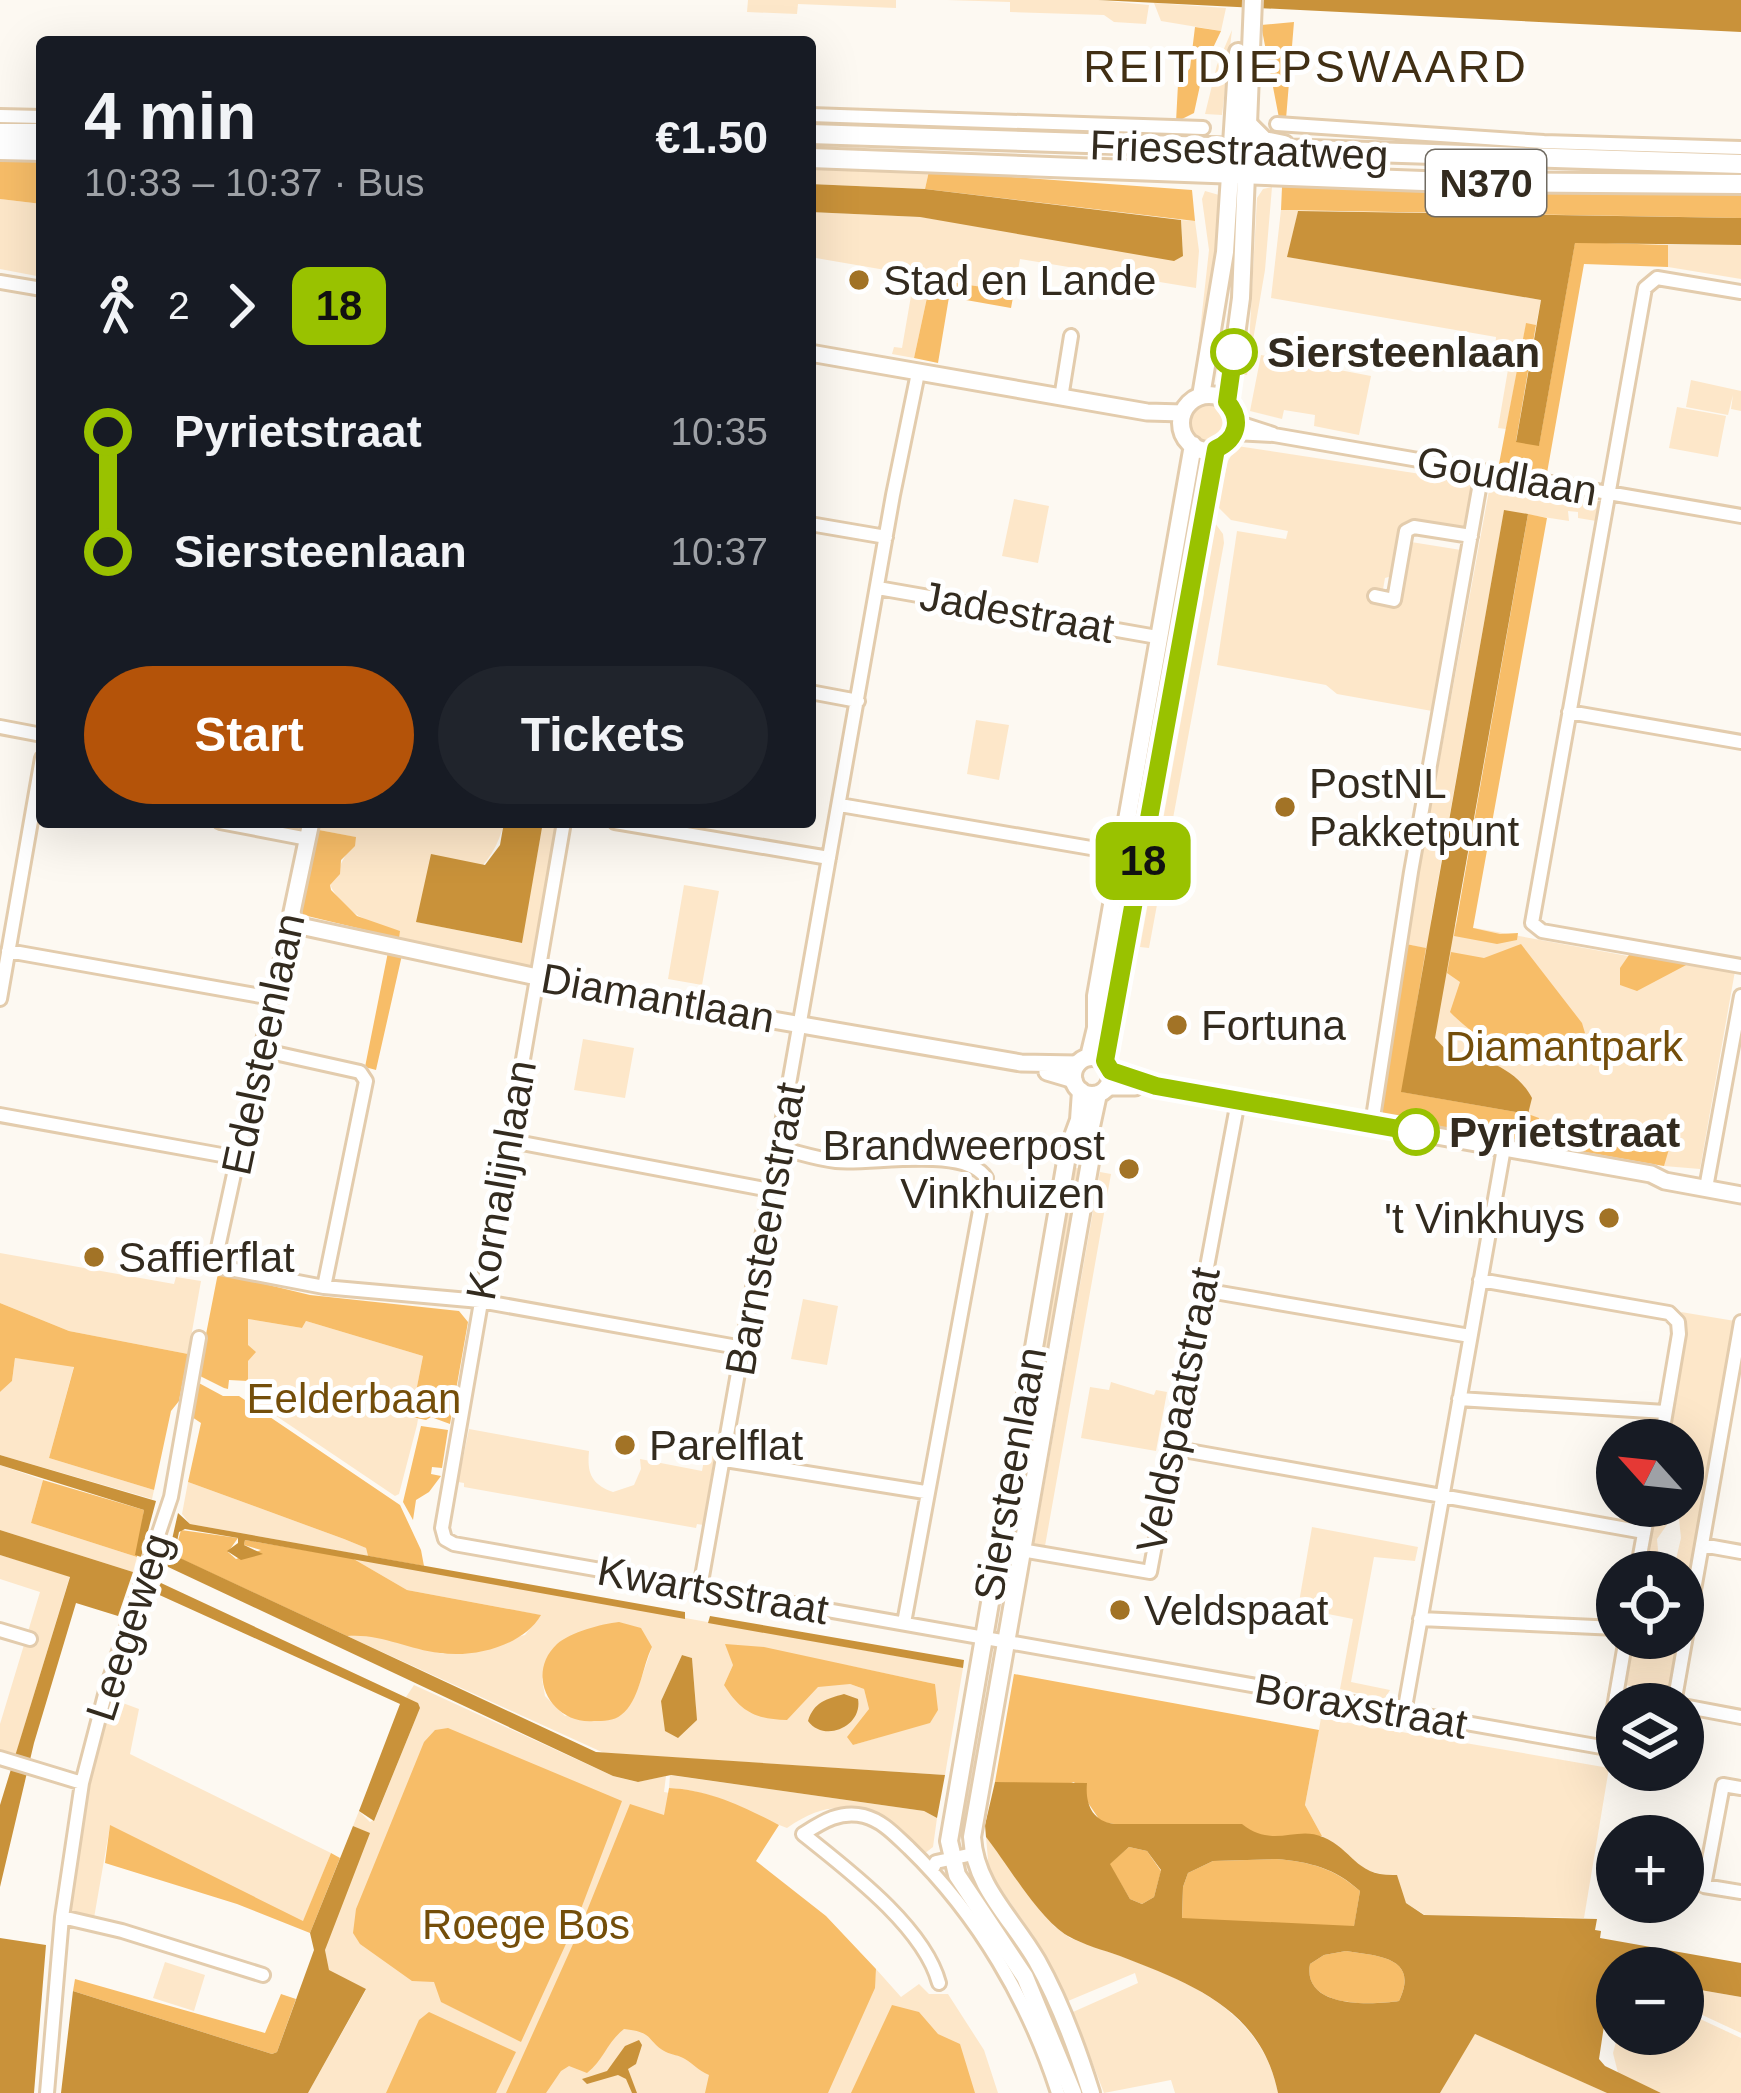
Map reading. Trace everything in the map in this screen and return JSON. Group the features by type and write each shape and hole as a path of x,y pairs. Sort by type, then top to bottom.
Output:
{"highway":[{"name":"N370","path":"1249,126 1269,142 1330,154"},
{"path":"0,133 36,133"},
{"name":"Friesestraatweg","path":"816,134 1741,164"},
{"path":"0,150 36,151"},
{"name":"Friesestraatweg","path":"816,158 1538,184 1741,184"}],"main road":[{"path":"1240,150 1249,126 1247,5"},
{"path":"1239,173 1201,396 1182,418 1193,446 1216,449 1235,428 1227,402 1241,298 1239,173 1247,5"},
{"path":"1201,396 1227,402"},
{"name":"Siersteenlaan","path":"973,1854 974,1818 1091,1154 1093,1076 1120,853 1193,446"},
{"name":"Siersteenlaan","path":"952,1860 950,1820 1068,1150 1093,1076 1216,449"},
{"path":"973,1854 1073,2093"},
{"path":"952,1860 957,1876 1060,2008 1091,2093"}],"street":[{"name":"Friesestraatweg","path":"816,115 1203,128"},
{"path":"0,116 36,117"},
{"name":"Friesestraatweg","path":"1277,124 1589,144 1741,148"},
{"path":"1741,292 1664,279 1650,281 1643,296 1532,923 1542,931 1741,966"},
{"path":"0,282 36,289"},
{"path":"1061,398 1071,336"},
{"path":"816,354 1182,418"},
{"name":"Barnsteenstraat","path":"700,1588 918,373"},
{"name":"Goudlaan","path":"1235,428 1741,516"},
{"path":"1372,1124 1482,472"},
{"path":"816,525 886,537"},
{"path":"1375,596 1394,600 1406,531 1414,527 1472,536"},
{"name":"Jadestraat","path":"878,588 1157,637"},
{"path":"816,693 858,701"},
{"path":"1569,712 1741,742"},
{"path":"0,727 36,734"},
{"path":"840,805 1120,853"},
{"path":"0,999 36,806"},
{"name":"Kornalijnlaan","path":"445,1539 442,1528 506,1141 564,828"},
{"path":"651,828 829,858"},
{"name":"Edelsteenlaan","path":"309,830 292,912 296,924 285,940 214,1266 324,1287"},
{"name":"Diamantlaan","path":"296,924 537,977 1651,1174 1667,1172 1741,1195"},
{"path":"8,951 272,998"},
{"path":"1707,1184 1741,996"},
{"path":"261,1049 360,1072 366,1081 324,1287 480,1301 743,1348"},
{"name":"Veldspaatstraat","path":"998,1546 1150,1572 1238,1101"},
{"path":"0,1115 238,1158"},
{"path":"506,1141 770,1190"},
{"path":"778,1148 836,1161 909,1156 974,1167 986,1178 904,1623"},
{"path":"1404,1713 1504,1148"},
{"name":"Diamantlaan","path":"1707,1184 1741,1185"},
{"path":"1480,1280 1670,1313 1678,1322 1679,1334 1664,1419"},
{"path":"1203,1290 1471,1336"},
{"path":"1675,1683 1736,1384 1741,1322"},
{"name":"Leegeweg","path":"47,2093 62,1917 82,1783 107,1687 170,1497 199,1338"},
{"path":"1460,1399 1665,1412"},
{"path":"1172,1448 1644,1532"},
{"path":"725,1460 925,1492"},
{"path":"1641,1551 1645,1527"},
{"name":"Kwartsstraat","path":"445,1539 982,1637"},
{"path":"1702,1545 1741,1552"},
{"path":"1420,1619 1596,1627"},
{"path":"0,1630 30,1639"},
{"name":"Boraxstraat","path":"982,1637 1596,1746"},
{"path":"1704,1710 1741,1717"},
{"path":"0,1758 82,1783"},
{"path":"1741,1788 1723,1785 1704,1886 1741,1892"},
{"path":"939,1984 935,1966 892,1913 803,1834 831,1817 867,1817 882,1823 1011,1950 1058,2093"},
{"path":"932,1870 936,1862 973,1854"},
{"path":"62,1917 263,1975"}],"green space":[{"path":"748,0 896,0 896,8 798,4 797,14 747,12"},
{"path":"947,0 1098,0 1149,5 1146,24 1114,22 1104,15 1010,12 1010,2"},
{"path":"1154,3 1226,8 1221,31 1161,21"},
{"path":"1294,22 1286,119 1279,118 1261,25"},
{"path":"1195,27 1221,31 1204,67 1194,113 1176,122 1178,84 1190,68"},
{"path":"1232,30 1222,115 1205,114 1217,65"},
{"path":"0,162 36,162 36,203 0,199"},
{"path":"816,166 929,171 925,189 816,184"},
{"path":"929,171 1192,190 1195,221 925,189"},
{"path":"1272,187 1265,270 1244,375 1257,198 1263,189"},
{"path":"1282,187 1741,192 1741,218 1281,210"},
{"path":"1205,191 1219,195 1224,206 1200,376 1195,376 1209,250"},
{"path":"0,199 36,203 36,276 0,269"},
{"path":"1281,210 1298,211 1288,257 1541,300 1536,325 1526,324 1506,429 1498,428 1511,352 1495,349 1496,337 1271,298"},
{"path":"816,212 920,217 1183,255 1181,220 1195,221 1199,251 1196,288 1020,259 1014,292 931,279 914,358 892,354 894,347 902,348 916,267 902,265 897,272 816,258"},
{"path":"1575,242 1668,245 1668,267 1584,264 1547,473 1499,464 1526,323 1536,325 1516,441 1539,445"},
{"path":"1668,245 1741,245 1741,279 1668,267"},
{"path":"931,279 1014,292 1011,308 949,297 938,363 914,358"},
{"path":"1261,355 1371,376 1359,435 1314,426 1315,415 1284,410 1282,419 1250,411"},
{"path":"1691,380 1741,391 1741,411 1731,409 1733,395 1728,415 1686,407"},
{"path":"1209,402 1224,408 1230,423 1224,438 1209,444 1194,438 1188,423 1194,408"},
{"path":"1677,407 1726,416 1718,457 1669,448"},
{"path":"1237,446 1473,482 1463,533 1400,524 1392,576 1385,578 1381,601 1399,607 1411,542 1461,550 1432,711 1217,665 1237,531 1286,539 1288,531 1231,520 1217,506 1228,461"},
{"path":"1193,466 1208,469 1103,1029 1099,1004"},
{"name":"Diamantpark","path":"1490,485 1599,501 1596,521 1578,518 1578,512 1568,511 1569,521 1504,511 1431,920 1683,966 1690,963 1735,971 1700,1169 1393,1117 1424,948 1406,944"},
{"path":"1014,499 1049,506 1038,563 1002,556"},
{"path":"1528,514 1547,518 1473,928 1518,933 1517,940 1497,944 1454,936"},
{"path":"1212,519 1224,543 1149,948 1140,947 1204,593 1202,576"},
{"path":"976,720 1009,725 999,780 967,774"},
{"path":"502,828 482,867 417,922 521,943 542,828 558,828 532,967 399,938 399,931 368,921 351,910 330,885 355,837 319,830"},
{"path":"319,830 356,837 355,846 341,860 331,890 357,916 400,931 399,938 299,914"},
{"path":"684,885 719,891 702,985 668,979"},
{"path":"1406,944 1426,948 1402,1092 1528,1114 1539,1118 1536,1134 1636,1150 1649,1136 1657,1136 1669,1149 1664,1166 1375,1115"},
{"path":"1521,944 1585,1033 1566,1051 1549,1058 1534,1059 1502,1049 1450,1012 1460,982 1447,973 1451,952 1484,958"},
{"path":"388,952 402,955 376,1070 365,1067"},
{"path":"1631,952 1690,963 1637,991 1620,985 1620,968"},
{"path":"583,1039 634,1048 625,1098 574,1090"},
{"path":"1071,1167 1085,1169 1026,1508 1009,1505"},
{"path":"1100,1172 1111,1174 1045,1546 1034,1544"},
{"path":"0,1253 174,1284 176,1277 201,1281 188,1354 69,1331 0,1303"},
{"path":"218,1273 310,1295 459,1311 468,1322 450,1424 411,1417 423,1356 306,1321 302,1328 248,1319 248,1345 256,1352 248,1361 248,1381 229,1380 228,1389 198,1375"},
{"path":"803,1299 838,1306 827,1365 791,1359"},
{"path":"0,1303 69,1331 188,1354 154,1490 49,1458 74,1367 15,1358 12,1381 0,1392"},
{"path":"1681,1312 1735,1321 1704,1503 1704,1419 1672,1419 1687,1323"},
{"name":"Eelderbaan","path":"248,1319 302,1328 306,1321 423,1356 411,1417 418,1419 417,1425 399,1494 395,1496 248,1397"},
{"path":"15,1358 74,1366 49,1458 154,1490 152,1499 0,1455 0,1392 12,1381"},
{"path":"197,1382 223,1396 239,1396 400,1505 424,1566 368,1556 366,1548 188,1482 201,1423 192,1417"},
{"path":"1111,1382 1154,1395 1156,1390 1167,1392 1156,1451 1081,1438 1090,1387 1109,1390"},
{"path":"421,1426 448,1430 442,1468 432,1467 431,1474 441,1476 416,1500 413,1520 403,1502"},
{"path":"469,1429 589,1451 592,1477 613,1492 634,1485 640,1459 702,1471 707,1444 716,1446 703,1525 696,1528 464,1487 458,1482"},
{"path":"0,1465 43,1480 31,1523 137,1557 133,1572 0,1530"},
{"path":"43,1480 144,1510 137,1557 31,1523"},
{"path":"188,1482 366,1548 368,1556 190,1524 182,1514"},
{"path":"1312,1527 1418,1547 1415,1561 1374,1557 1351,1682 1390,1690 1384,1700 1340,1689 1353,1619 1298,1608"},
{"path":"1652,1527 1665,1527 1657,1539 1658,1551 1648,1551"},
{"path":"1680,1527 1700,1527 1696,1551 1678,1551"},
{"path":"181,1530 238,1538 228,1552 236,1559 261,1550 244,1545 245,1540 352,1558 407,1590 541,1615 510,1642 468,1654 347,1636 179,1558 175,1551"},
{"path":"0,1555 70,1576 15,1757 0,1752 0,1724 40,1592 0,1579"},
{"path":"352,1558 963,1668 945,1775 604,1753 347,1636 367,1634 443,1654 525,1635 540,1615 407,1590","holes":["590,1632 652,1647 638,1688 565,1716 545,1696 542,1679 578,1634","682,1655 692,1658 696,1707 661,1701","733,1665 846,1665 935,1684 880,1737 853,1745 869,1709 864,1689 850,1684 724,1685"]},
{"path":"619,1622 641,1628 652,1647 632,1701 612,1720 566,1715 547,1696 543,1670 547,1656 570,1636"},
{"path":"725,1644 764,1647 935,1684 938,1710 930,1723 853,1745 847,1737 869,1709 864,1689 850,1684 818,1687 787,1720 757,1716 743,1708 724,1685 733,1665"},
{"path":"1628,1659 1678,1659 1674,1683 1624,1683"},
{"path":"1014,1674 1319,1730 1305,1805 1322,1836 1257,1836 1241,1824 1101,1822 1074,1782 1063,1786 995,1782"},
{"name":"Roege Bos","path":"414,1685 613,1776 637,1782 666,1776 664,1792 686,1796 747,1861 875,1980 876,1969 901,1997 919,1984 929,1994 948,1994 984,2050 998,2093 308,2093 366,1990 329,1971 325,1950 369,1833 353,1826 359,1811 370,1822 375,1819 420,1708 406,1697"},
{"path":"120,1702 139,1709 130,1754 331,1853 303,1922 110,1826 94,1918 69,1910 89,1784 107,1712"},
{"path":"1321,1718 1596,1766 1596,1791 1605,1791 1601,1815 1596,1815 1584,1918 1425,1915 1406,1903 1385,1875 1365,1870 1322,1836 1305,1805"},
{"path":"448,1728 622,1801 576,1922 521,2042 441,2002 434,1982 412,1981 360,1944 353,1933 356,1909 424,1742 435,1730"},
{"path":"670,1775 924,1811 937,1818 933,1847 924,1854 874,1820 844,1809 809,1815 787,1828 715,1797 669,1788"},
{"path":"669,1788 739,1805 779,1825 756,1861 826,1916 876,1969 875,1988 828,2093 705,2093 709,2075 666,2052 646,2035 624,2029 587,2073 569,2066 546,2093 506,2093 630,1804 664,1815"},
{"path":"110,1825 303,1921 331,1853 340,1858 310,1933 237,1904 105,1863"},
{"path":"986,1837 1054,1926 1070,1938 1167,1974 1225,2008 1249,2031 1267,2059 1278,2093 1175,2093 1171,2080 1104,2093 1073,2012 1138,1983 1135,1973 1068,2001 1042,1949 989,1871"},
{"path":"1129,1847 1147,1851 1161,1871 1154,1897 1142,1904 1130,1899 1109,1864"},
{"path":"1276,1859 1321,1867 1360,1891 1354,1927 1182,1919 1188,1873 1213,1861"},
{"path":"1346,1951 1382,1957 1400,1967 1404,1986 1399,2001 1341,2001 1317,1989 1310,1979 1310,1964 1324,1955"},
{"path":"165,1962 205,1975 194,2011 153,1998"},
{"path":"75,1979 265,2033 281,1994 296,1999 277,2052 272,2054 73,1991"},
{"path":"1704,1991 1741,1997 1741,2033 1704,2016"},
{"path":"892,2005 919,2012 938,2034 960,2044 975,2093 851,2093"},
{"path":"429,2012 516,2052 496,2093 386,2093 419,2020"},
{"path":"1704,2021 1741,2038 1741,2093 1661,2093 1618,2073 1614,2055 1704,2055"},
{"path":"1474,2034 1481,2036 1607,2093 1440,2093"}],"shaded area":[{"path":"1098,0 1741,0 1741,32"},
{"path":"816,184 925,189 1181,220 1183,256 1174,261 920,217 816,212"},
{"path":"1298,211 1741,218 1741,245 1575,243 1539,446 1516,442 1541,300 1287,257"},
{"path":"1504,510 1528,514 1435,1038 1447,1051 1484,1060 1516,1078 1532,1098 1528,1114 1401,1092"},
{"path":"503,828 542,828 522,943 416,922 431,854 485,865 500,845"},
{"path":"0,1455 156,1501 141,1557 135,1555 144,1510 0,1465"},
{"path":"178,1513 190,1524 685,1612 685,1619 245,1540 244,1545 263,1554 241,1560 227,1551 238,1538 185,1529 179,1532 175,1551 180,1558 596,1752 945,1775 937,1818 924,1811 671,1775 638,1782 613,1776 166,1566"},
{"path":"0,1530 133,1572 118,1616 76,1603 34,1743 0,1887 0,1805 70,1577 0,1555"},
{"path":"161,1583 418,1703 420,1708 374,1821 359,1811 400,1704 155,1593"},
{"path":"710,1616 964,1660 963,1668 708,1623"},
{"path":"682,1655 692,1658 697,1720 678,1738 665,1731 661,1701"},
{"path":"844,1694 858,1699 849,1724 823,1731 808,1721 822,1702"},
{"path":"995,1782 1087,1783 1092,1810 1114,1824 1242,1824 1264,1835 1323,1837 1372,1872 1397,1875 1406,1903 1424,1915 1596,1919 1600,1938 1651,1947 1596,1947 1596,2055 1605,2066 1661,2093 1607,2093 1475,2034 1440,2093 1278,2093 1269,2064 1240,2020 1197,1990 1068,1936 1035,1905 986,1837","holes":["1129,1847 1147,1851 1161,1870 1154,1897 1142,1904 1130,1899 1110,1864","1276,1859 1311,1864 1351,1883 1360,1891 1354,1926 1182,1918 1188,1873 1213,1861","1346,1951 1400,1967 1404,1986 1399,2001 1342,2001 1317,1989 1310,1979 1310,1964 1324,1955"]},
{"path":"353,1826 370,1833 325,1950 329,1970 366,1989 308,2093 61,2093 73,1991 277,2052 314,1950 310,1933"},
{"path":"0,1938 46,1945 34,2093 0,2093"},
{"path":"1704,1956 1741,1963 1741,1997 1704,1991"},
{"path":"639,2040 636,2064 628,2069 637,2093 618,2075 587,2084 582,2079 607,2071 625,2046"}],"bus line":[{"name":"18","path":"1234,352 1227,402 1237,425 1231,440 1216,449 1105,1061 1119,1075 1156,1086 1416,1132"}],"place":[{"name":"Stad en Lande","path":"859,280"},
{"name":"Siersteenlaan","path":"1234,352"},
{"name":"PostNL Pakketpunt","path":"1285,807"},
{"name":"Fortuna","path":"1177,1025"},
{"name":"Pyrietstraat","path":"1416,1132"},
{"name":"Brandweerpost Vinkhuizen","path":"1129,1169"},
{"name":"'t Vinkhuys","path":"1609,1218"},
{"name":"Saffierflat","path":"94,1257"},
{"name":"Parelflat","path":"625,1445"},
{"name":"Veldspaat","path":"1120,1610"}],"district":[{"name":"REITDIEPSWAARD","path":"1306,66"}]}
